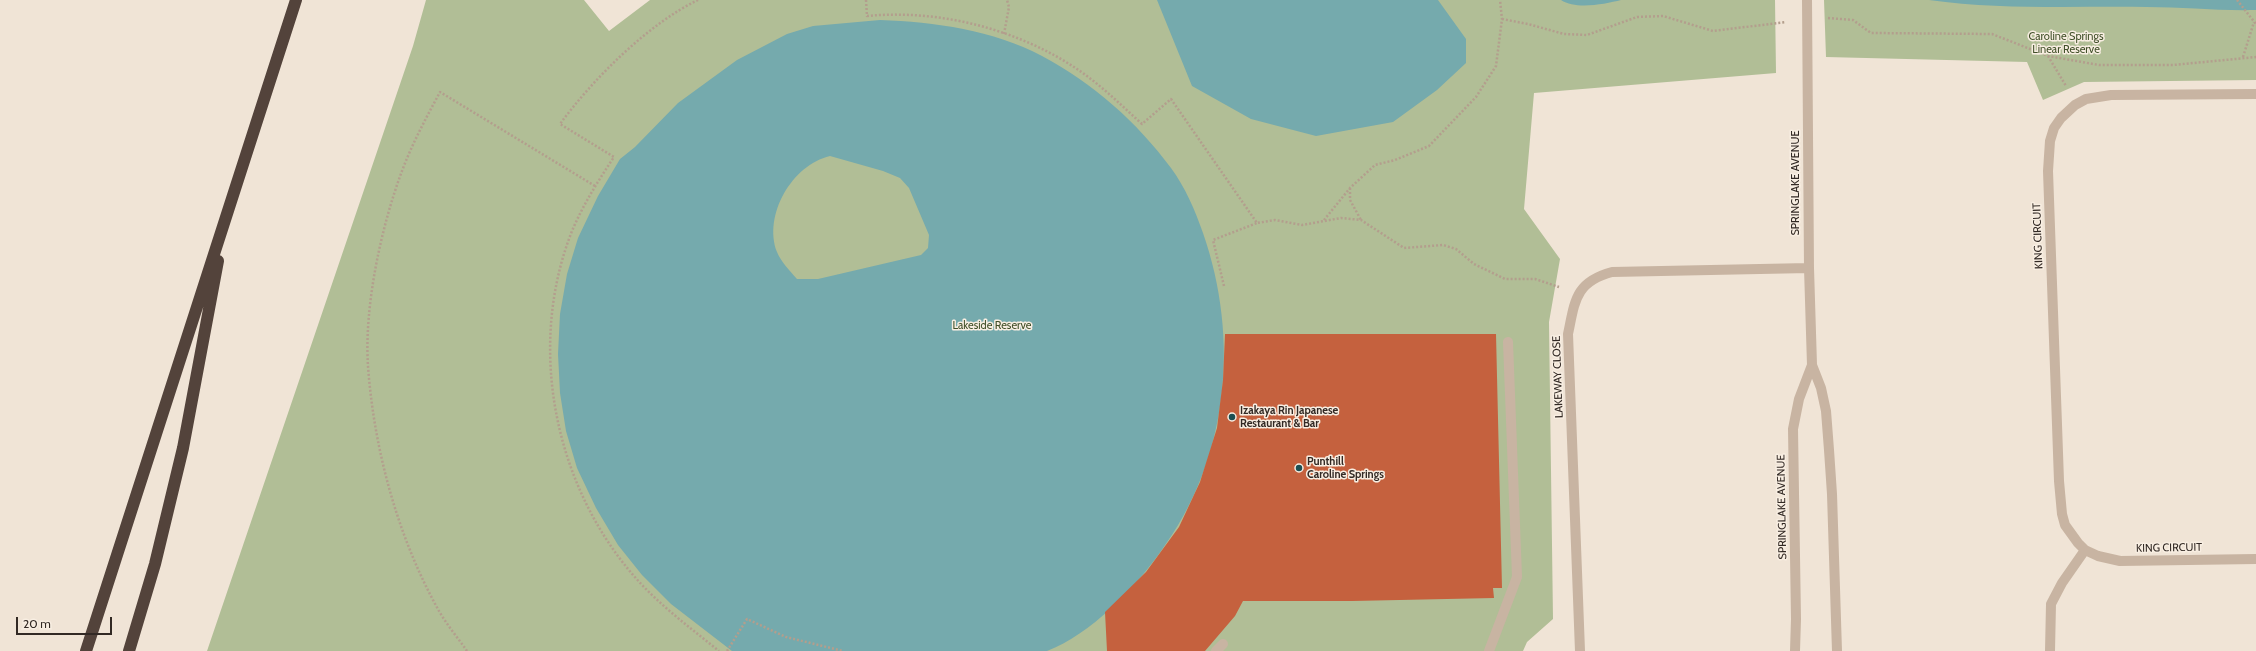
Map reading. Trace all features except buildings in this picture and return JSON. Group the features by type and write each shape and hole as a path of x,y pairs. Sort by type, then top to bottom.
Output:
{"highway":[{"path":"86,651 226,213 296,0"},
{"path":"129,651 155,564 184,448 226,213"}],"street":[{"name":"SPRINGLAKE AVENUE","path":"1807,0 1809,268 1812,365 1820,388 1826,419 1832,494 1837,651"},
{"name":"KING CIRCUIT","path":"2256,94 2102,95 2086,99 2075,105 2061,118 2054,128 2050,141 2048,171 2060,500 2065,526 2085,550 2098,556 2120,561 2256,559"},
{"name":"LAKEWAY CLOSE","path":"1580,651 1568,334 1576,296 1595,278 1612,272 1809,268"},
{"path":"1489,651 1517,577 1508,342"},
{"name":"SPRINGLAKE AVENUE","path":"1795,651 1793,429 1799,399 1812,365"},
{"path":"2050,651 2051,604 2062,582 2085,550"}],"path":[{"path":"698,0 682,8 615,62 578,99 560,124 614,157 595,186 572,231 559,273 552,312 552,382 556,417 563,449 578,486 598,527 619,557 643,586 674,615 719,651"},
{"path":"866,0 867,16 906,14 936,16 968,23 1004,34 1046,52 1076,68 1100,85 1142,124 1171,99 1257,223"},
{"path":"1004,34 1009,8 1007,0"},
{"path":"1323,220 1350,188 1375,165 1395,160 1429,146 1476,97 1496,66 1502,19 1500,0"},
{"path":"2237,0 2255,23 2243,57"},
{"path":"1502,19 1528,24 1564,34 1587,35 1637,17 1663,16 1713,31 1807,19 1854,20 1871,33 1992,34 2048,56 2106,65 2174,65 2243,57 2256,57"},
{"path":"2048,56 2069,92"},
{"path":"467,651 439,612 403,530 390,492 379,443 368,366 368,331 380,247 390,209 402,171 440,92 595,186"},
{"path":"1350,188 1350,200 1361,220"},
{"path":"1224,286 1213,240 1257,223 1275,220 1302,225 1323,220 1341,218 1361,220 1404,248 1443,246 1456,249 1474,264 1505,279 1535,279 1562,289"},
{"path":"727,651 747,619 786,636 844,651"}],"green space":[{"name":"Lakeside Reserve","path":"426,0 584,0 609,31 650,0 1775,0 1776,73 1534,93 1524,209 1560,259 1549,322 1553,619 1527,642 1523,651 207,651 413,46"},
{"name":"Caroline Springs Linear Reserve","path":"1824,0 2256,0 2256,80 2084,82 2043,100 2027,62 1826,57"}],"water":[{"path":"1157,0 1438,0 1466,39 1466,63 1437,90 1393,122 1316,136 1251,119 1192,86"},
{"path":"1561,0 1621,0 1591,5 1574,5"},
{"path":"1929,0 2256,0 2256,10 2161,7 2038,7 1983,5"},
{"path":"880,20 943,25 1004,40 1042,56 1079,78 1129,119 1158,151 1176,175 1200,224 1215,273 1222,314 1224,356 1221,397 1214,438 1201,477 1184,515 1161,551 1125,595 1080,634 1047,651 732,651 671,604 642,575 618,545 596,508 577,468 566,431 560,393 558,354 560,314 567,274 578,238 598,196 620,159 635,147 678,103 737,60 787,34 813,26","holes":["830,156 883,171 900,178 909,188 929,235 928,248 921,255 818,279 797,279 779,256 774,238 774,223 778,208 784,194 793,181 816,161"]}],"place":[{"name":"Izakaya Rin Japanese Restaurant & Bar","path":"1232,417"},
{"name":"Punthill Caroline Springs","path":"1299,468"}]}
